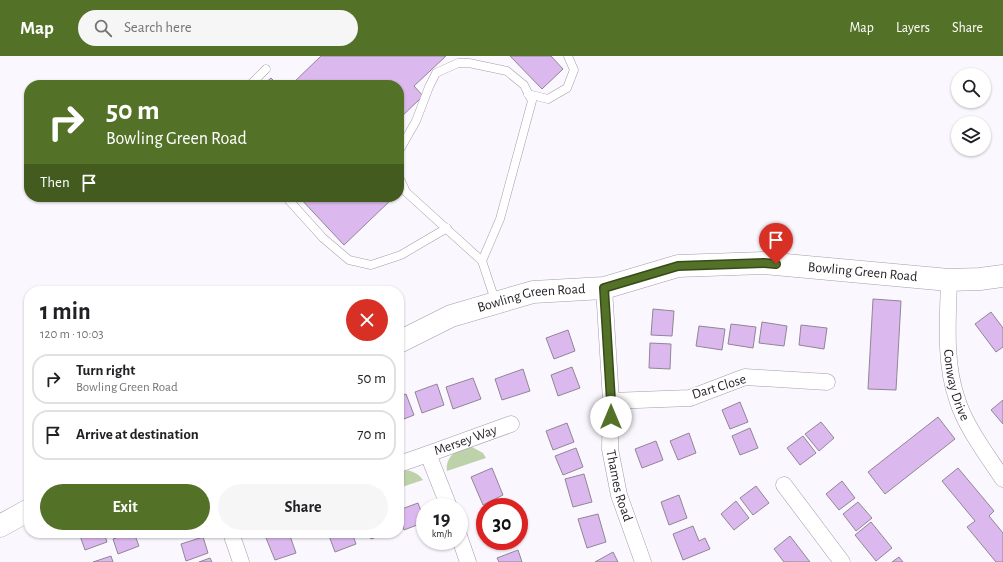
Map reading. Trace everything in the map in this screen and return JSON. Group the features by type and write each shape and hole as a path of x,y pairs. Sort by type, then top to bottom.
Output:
{"street":[{"name":"Bowling Green Road","path":"404,340 451,316 533,292 604,288 678,266 764,263 949,280 980,279 1003,276"},
{"name":"Conway Drive","path":"949,280 948,340 951,378 957,400 966,421 1001,470"},
{"name":"Thames Road","path":"604,288 611,401 610,449 619,495 642,562"},
{"name":"Dart Close","path":"611,401 690,398 745,376 828,382"},
{"name":"Mersey Way","path":"445,498 428,454 511,424"},
{"path":"404,462 428,454"},
{"path":"784,485 842,562"},
{"path":"0,526 24,513"},
{"path":"232,538 240,562"},
{"path":"464,550 468,562"}],"lane":[{"path":"528,94 548,99 567,88 574,70 568,56"},
{"path":"404,142 416,121 436,73 458,63 469,63 507,71 524,85 532,101 500,219 482,261"},
{"path":"255,80 266,69"},
{"path":"404,188 406,192 482,261 496,303"},
{"path":"291,202 323,238 349,260 371,265 401,255 447,228"}],"green space":[{"path":"472,447 483,453 486,458 447,471 450,457 457,451"},
{"path":"404,470 414,472 423,480 404,486"}],"building":[{"path":"321,56 446,56 414,86 423,96 404,114 404,80 296,80"},
{"path":"510,56 551,56 563,69 542,89"},
{"path":"304,202 389,202 344,245"},
{"path":"873,299 901,301 896,390 868,389"},
{"path":"653,309 674,311 672,336 651,335"},
{"path":"991,312 1003,328 1003,347 996,352 975,324"},
{"path":"762,322 787,326 784,346 759,343"},
{"path":"731,324 756,327 753,348 728,344"},
{"path":"801,325 827,328 824,349 799,345"},
{"path":"699,326 725,329 722,350 696,346"},
{"path":"568,330 575,351 554,359 546,338"},
{"path":"650,343 671,344 670,369 649,368"},
{"path":"572,367 580,388 558,396 551,375"},
{"path":"523,369 530,391 502,400 495,379"},
{"path":"473,378 481,399 453,409 446,387"},
{"path":"437,384 444,405 422,413 415,392"},
{"path":"406,394 414,415 404,419 404,395"},
{"path":"1003,400 1003,424 991,410"},
{"path":"740,402 748,422 730,429 722,410"},
{"path":"938,417 955,439 885,494 868,472"},
{"path":"821,422 834,438 819,451 805,434"},
{"path":"567,423 574,442 553,450 546,431"},
{"path":"750,428 758,448 740,455 732,436"},
{"path":"689,433 696,453 678,460 670,441"},
{"path":"803,436 816,453 800,465 787,448"},
{"path":"656,441 663,460 642,468 635,449"},
{"path":"576,448 583,467 563,475 555,456"},
{"path":"492,468 503,495 497,498 480,498 471,477"},
{"path":"958,468 994,511 989,516 1003,533 1003,562 996,562 967,527 975,521 942,481"},
{"path":"584,474 592,502 573,507 565,479"},
{"path":"842,481 855,498 839,510 826,494"},
{"path":"756,486 769,503 753,515 740,498"},
{"path":"679,495 687,518 669,525 661,502"},
{"path":"736,501 749,518 734,530 721,514"},
{"path":"858,502 872,518 856,531 843,514"},
{"path":"416,504 416,525 404,530 404,508"},
{"path":"598,514 606,542 587,548 578,519"},
{"path":"871,522 892,548 876,561 855,535"},
{"path":"693,526 699,541 705,538 710,549 683,560 673,534"},
{"path":"790,536 810,562 784,562 774,549"},
{"path":"81,538 106,538 107,542 85,550"},
{"path":"136,538 139,546 118,554 113,539"},
{"path":"203,538 208,553 186,561 181,544"},
{"path":"266,538 291,538 296,553 275,560"},
{"path":"330,538 354,538 356,544 335,552"},
{"path":"518,550 522,562 499,562 497,558"},
{"path":"613,552 618,562 595,562"},
{"path":"111,556 113,562 93,562"},
{"path":"899,557 903,562 892,562"},
{"path":"210,558 212,562 199,562"}],"route":[{"path":"611,417 604,288 678,266 764,263 776,264"}]}
